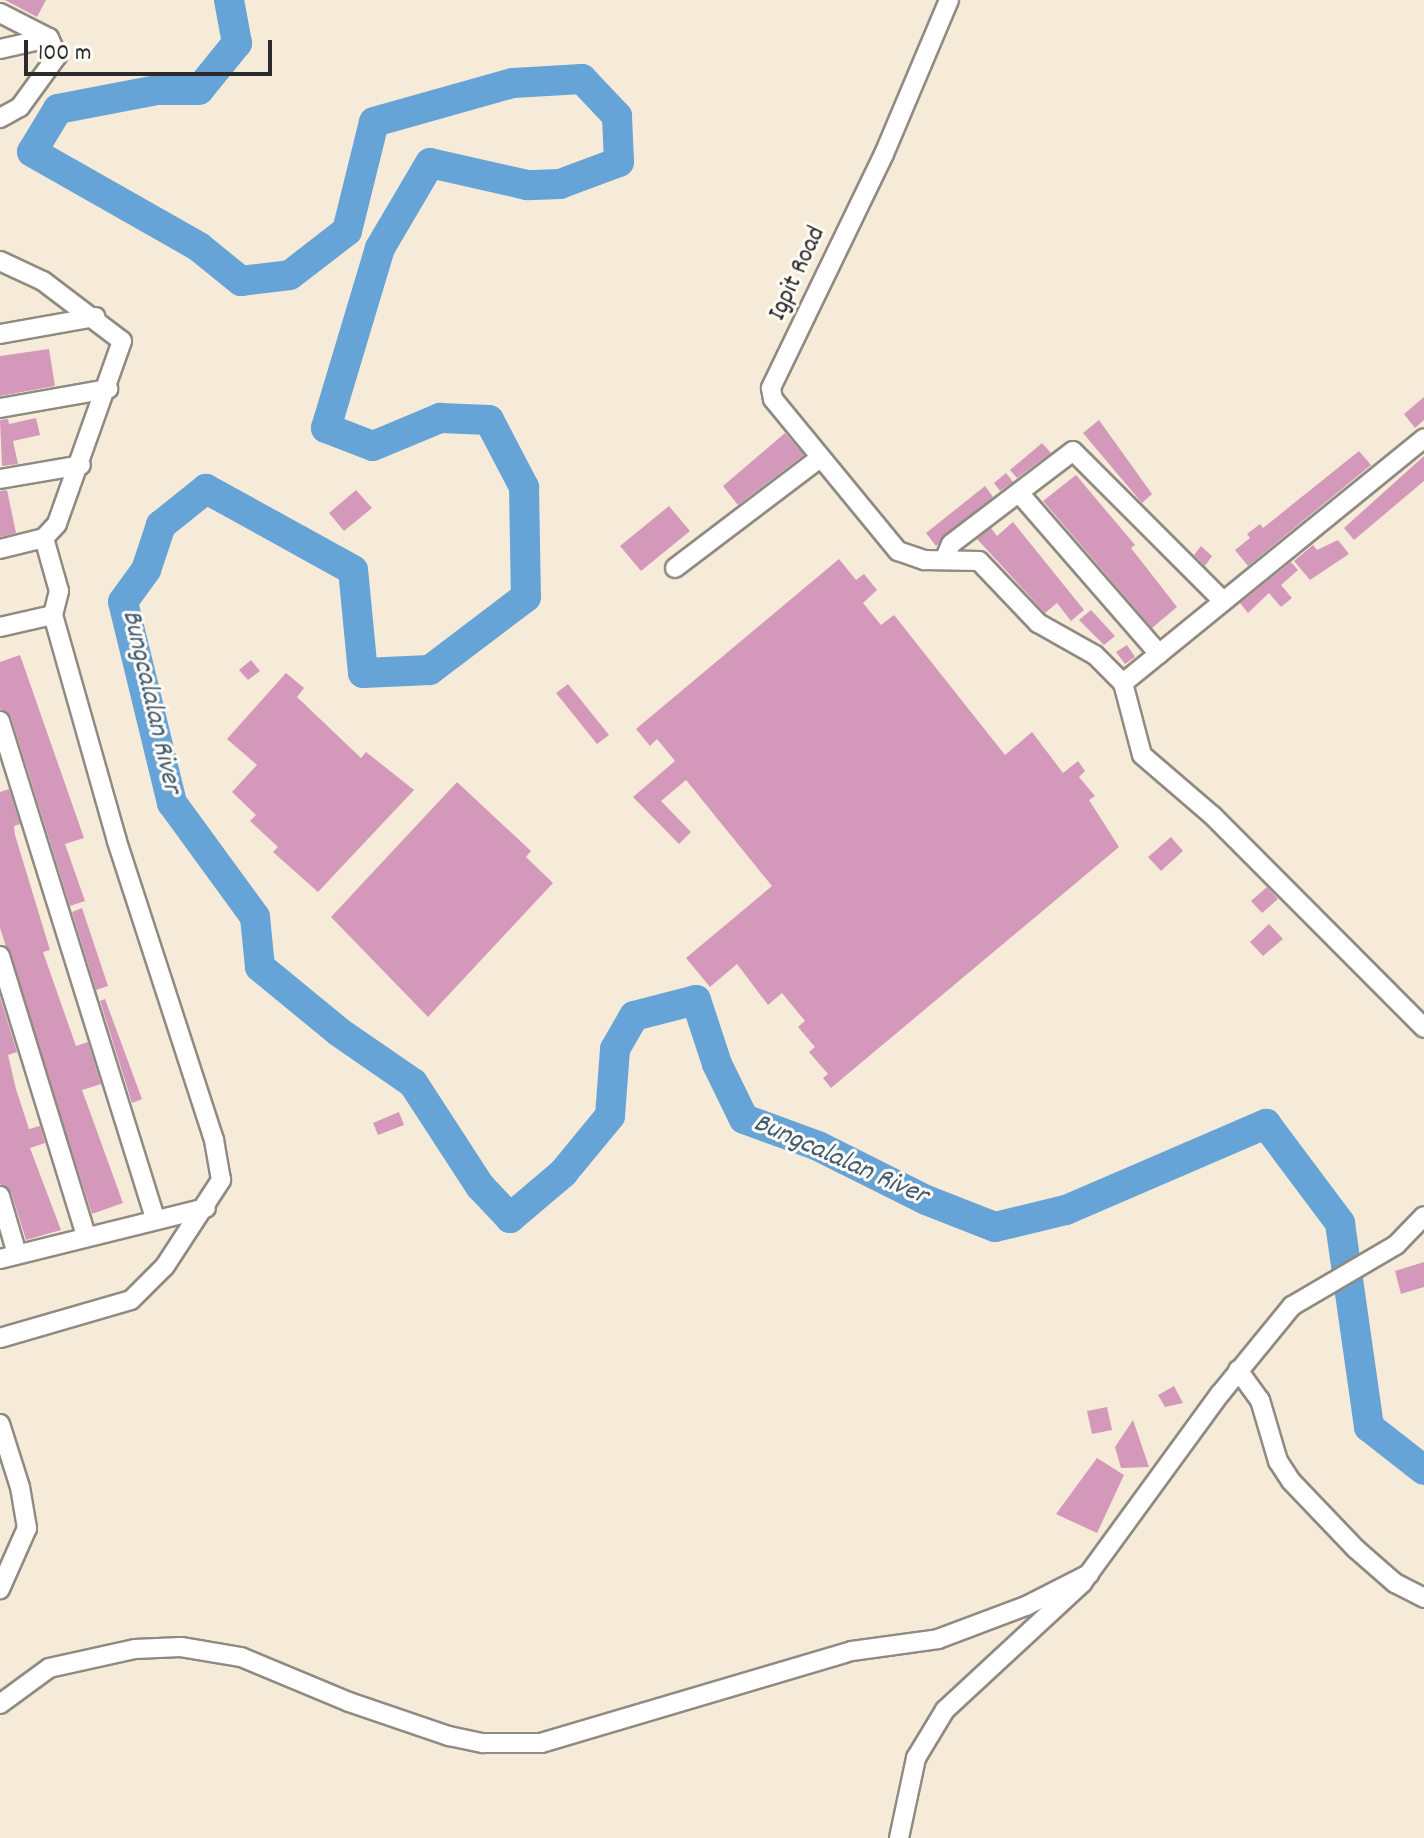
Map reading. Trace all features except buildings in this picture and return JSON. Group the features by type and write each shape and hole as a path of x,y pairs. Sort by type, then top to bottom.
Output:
{"street":[{"name":"Igpit Road","path":"945,558 913,557 890,543 773,399 771,388 884,154 949,0"},
{"path":"0,13 49,38 56,49 54,62 20,107 0,118"},
{"path":"0,49 49,38"},
{"path":"0,261 43,281 95,317 122,341 108,389 57,524 40,540 0,549"},
{"path":"0,334 95,317"},
{"path":"0,408 108,389"},
{"path":"1123,683 1424,438"},
{"path":"1222,600 1080,454 1066,455 1020,494 951,544 945,558 979,561 1038,623 1080,642 1123,683 1142,755 1213,816 1424,1028"},
{"path":"675,568 820,458"},
{"path":"0,479 81,465"},
{"path":"1020,494 1159,654"},
{"path":"0,1338 131,1300 206,1208 221,1180 214,1140 117,841 53,615 59,591 40,540"},
{"path":"0,627 53,615"},
{"path":"0,721 155,1218"},
{"path":"0,956 86,1236"},
{"path":"0,1196 8,1256 206,1208"},
{"path":"899,1838 908,1785 927,1733 977,1675 1089,1574 1238,1370 1292,1306 1396,1245 1424,1216"},
{"path":"1238,1370 1260,1400 1278,1461 1291,1481 1356,1549 1395,1583 1424,1598"},
{"path":"0,1424 20,1487 27,1528 0,1589"},
{"path":"0,1704 49,1668 135,1649 181,1647 241,1657 449,1736 483,1743 541,1743 852,1651 938,1639 1026,1606 1089,1574"}],"waterway":[{"name":"Bungcalalan River","path":"229,0 237,43 199,90 157,90 58,109 32,152 199,247 241,281 290,275 347,231 374,122 513,83 582,79 617,116 619,162 560,184 527,185 430,163 380,248 326,428 373,446 440,418 489,420 524,487 526,597 430,670 363,673 353,570 206,489 161,525 146,570 123,602 172,803 255,917 260,967 339,1032 413,1083 480,1186 510,1218 563,1173 610,1116 615,1049 634,1016 696,1000 717,1064 744,1119 818,1146 926,1200 995,1227 1066,1210 1266,1124 1340,1223 1369,1427 1424,1470"}]}
